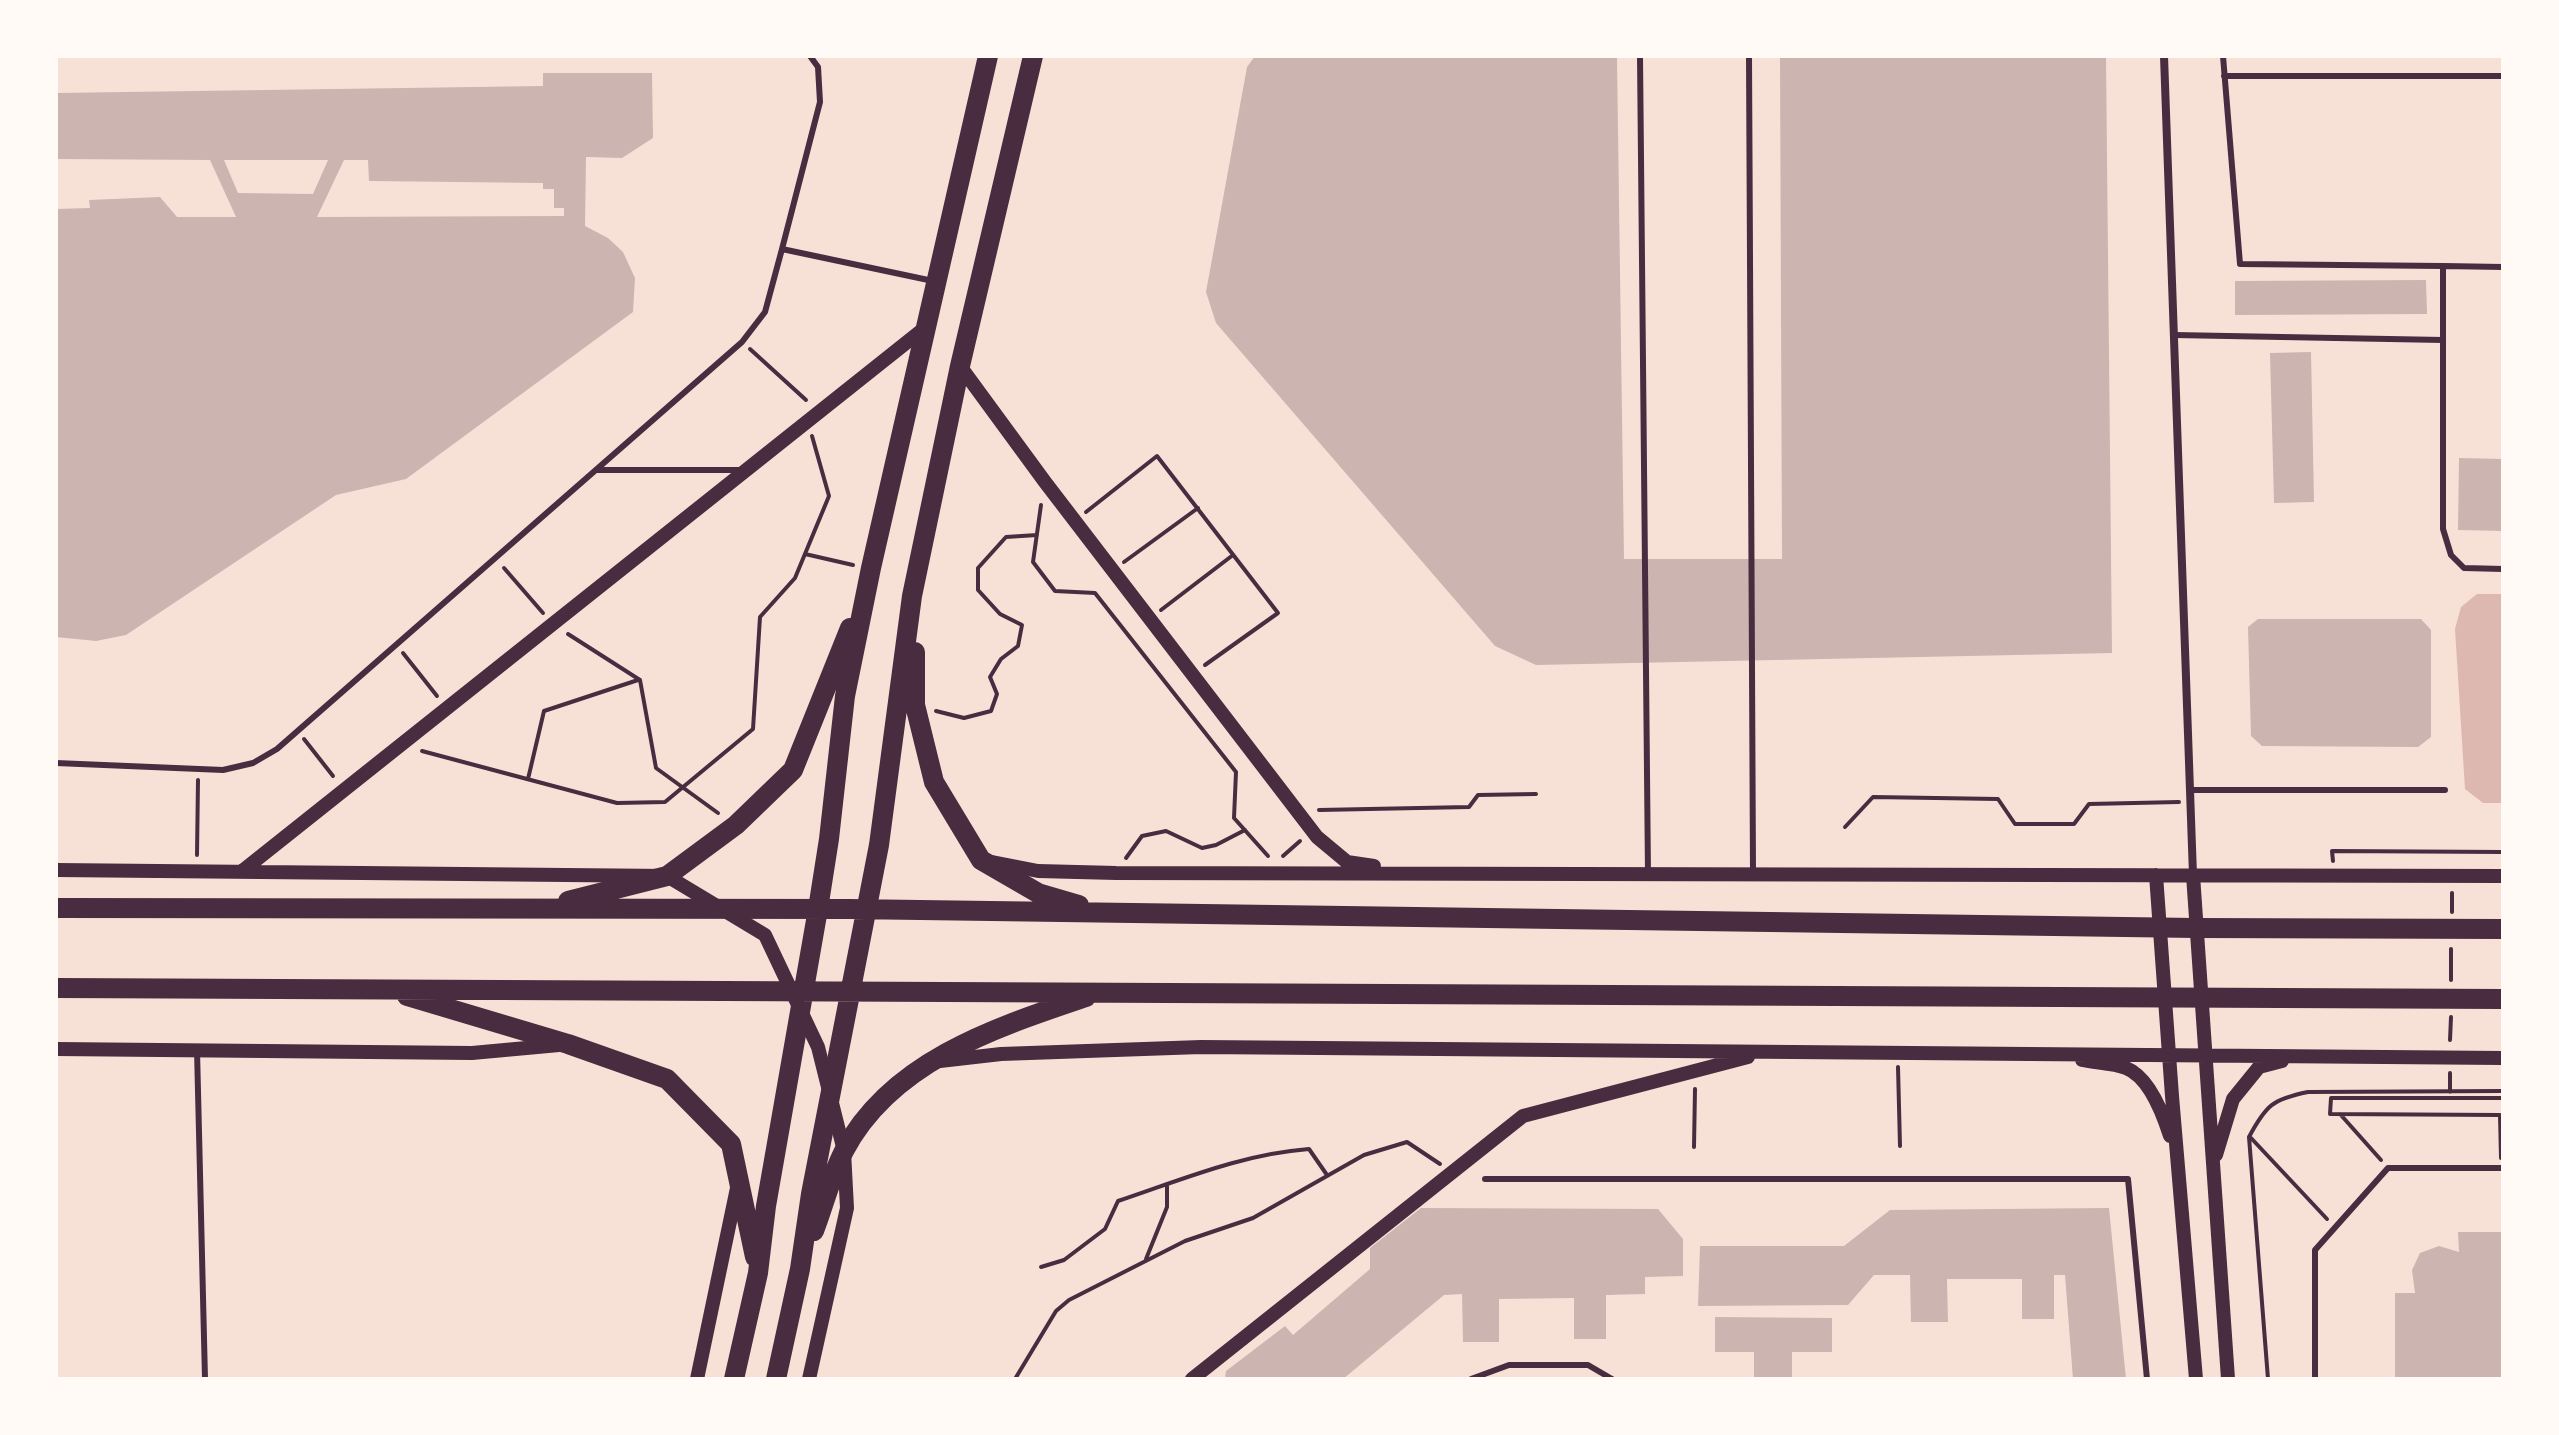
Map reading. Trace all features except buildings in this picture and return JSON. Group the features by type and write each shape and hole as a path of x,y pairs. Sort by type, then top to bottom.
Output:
{"highway":[{"path":"734,1379 758,1273 766,1206 818,909 845,696 869,576 988,56"},
{"path":"776,1379 800,1269 811,1194 879,845 916,582 960,366 1033,56"},
{"path":"537,908 667,876 736,825 793,770 869,576"},
{"path":"916,582 915,705 934,782 981,860 1038,893 1106,913"},
{"path":"56,908 866,909 2195,928 2503,929"},
{"path":"56,988 2503,999"},
{"path":"384,989 568,1044 667,1079 731,1144 758,1273"},
{"path":"800,1269 844,1151 879,1101 931,1062 996,1027 1101,992"}],"street":[{"path":"2164,56 2195,928 2228,1379"},
{"path":"241,872 926,327"},
{"path":"960,366 1312,831 1347,862 1418,874"},
{"path":"981,860 1038,871 1116,873 2503,876"},
{"path":"56,870 667,876 765,935 818,1047 844,1151 847,1208 809,1379"},
{"path":"2156,875 2196,1379"},
{"path":"56,1049 472,1053 568,1044"},
{"path":"931,1062 1001,1054 1201,1047 2503,1058"},
{"path":"1192,1379 1523,1116 1766,1052"},
{"path":"2046,1054 2127,1069 2143,1081 2165,1119 2177,1163"},
{"path":"2213,1167 2233,1099 2259,1067 2305,1056"},
{"path":"697,1379 739,1180"}],"lane":[{"path":"56,763 223,770 253,763 277,749 742,342 765,312 820,102 818,67 810,56"},
{"path":"1640,56 1648,874"},
{"path":"1749,56 1753,874"},
{"path":"2223,56 2240,264 2503,267"},
{"path":"2224,76 2503,76"},
{"path":"782,249 936,281"},
{"path":"2443,266 2443,529 2451,555 2464,568 2503,569"},
{"path":"2174,335 2443,340"},
{"path":"596,470 746,470"},
{"path":"2190,790 2445,790"},
{"path":"197,1050 205,1379"},
{"path":"2315,1379 2315,1250 2388,1168 2502,1168"},
{"path":"1485,1179 2128,1179 2147,1379"},
{"path":"1471,1379 1509,1365 1588,1365 1612,1379"}],"path":[{"path":"400,745 617,803 665,802 753,729 760,617 795,578 829,496 813,416 742,342"},
{"path":"1075,521 1157,456 1198,508 1278,613 1192,674"},
{"path":"1045,482 1033,562 1055,591 1095,593 1236,772 1234,818 1274,864 1312,831"},
{"path":"1112,570 1198,508"},
{"path":"915,705 964,718 991,711 997,694 990,677 1001,659 1018,646 1022,625 1000,614 978,590 978,568 1006,537 1037,535"},
{"path":"805,554 869,576"},
{"path":"1149,618 1233,555"},
{"path":"495,558 553,624 640,680 656,768 681,789 736,825"},
{"path":"396,645 447,708"},
{"path":"528,779 544,711 640,680"},
{"path":"298,731 344,790"},
{"path":"197,871 198,769"},
{"path":"1297,811 1469,807 1478,795 1536,794"},
{"path":"1845,827 1873,797 1998,799 2015,824 2074,824 2089,804 2190,802"},
{"path":"1116,873 1142,836 1166,831 1202,848 1216,845 1245,830"},
{"path":"2333,863 2332,851 2503,852"},
{"path":"1898,1053 1900,1146"},
{"path":"1694,1147 1695,1071"},
{"path":"2268,1379 2249,1137 2262,1114 2281,1098 2308,1092 2503,1091"},
{"path":"2502,1168 2500,1115 2330,1114 2331,1098 2503,1098"},
{"path":"2340,1114 2388,1168"},
{"path":"2249,1137 2335,1228"},
{"path":"1015,1379 1056,1311 1069,1300 1185,1241 1253,1218 1364,1155 1407,1142 1453,1172"},
{"path":"1041,1267 1064,1260 1105,1229 1118,1201 1242,1159 1277,1151 1309,1149 1327,1176"},
{"path":"1146,1261 1167,1207 1167,1184"}],"shaded area":[{"path":"2477,594 2503,594 2503,803 2483,803 2465,789 2455,629 2461,607"}]}
